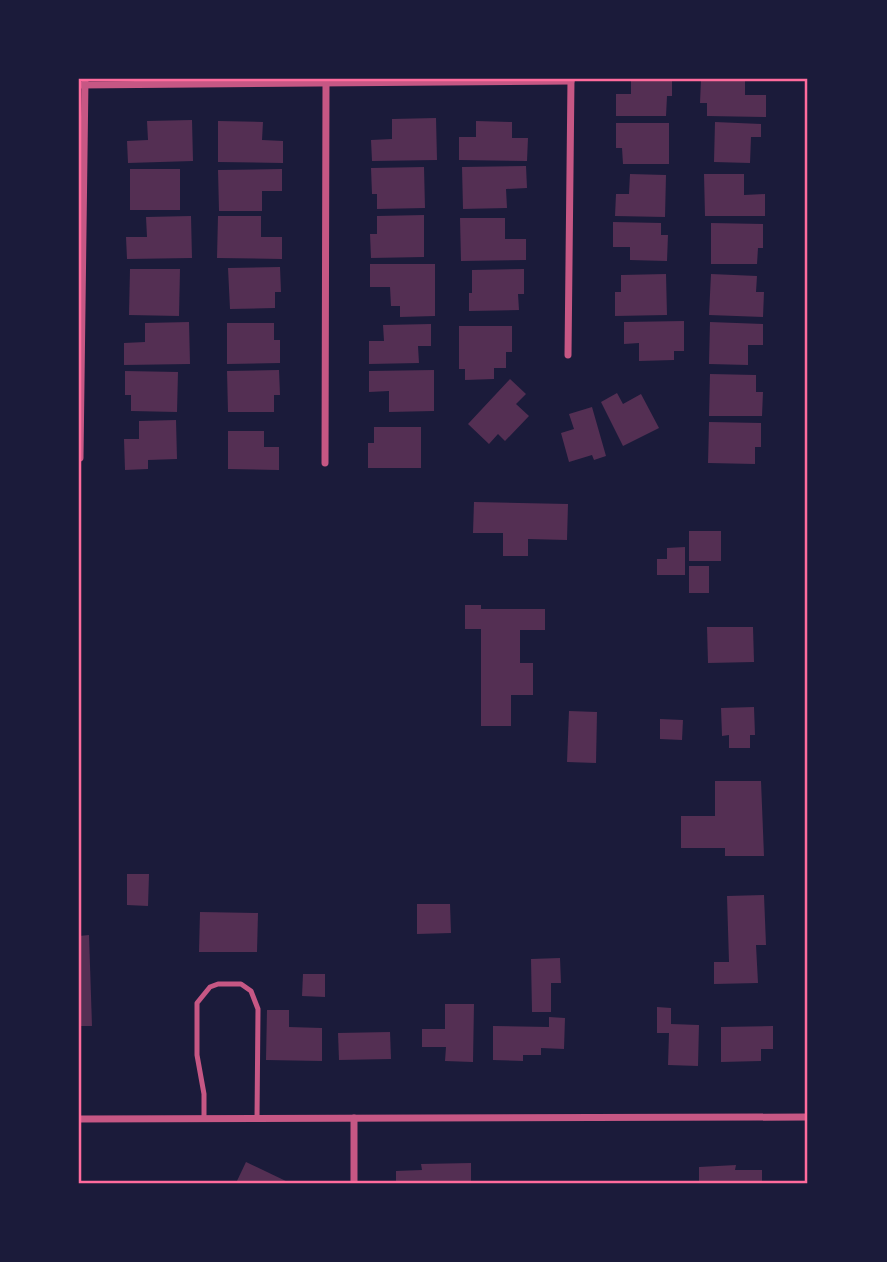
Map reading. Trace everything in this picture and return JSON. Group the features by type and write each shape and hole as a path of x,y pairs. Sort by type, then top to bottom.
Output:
{"street":[{"path":"80,458 83,83 571,80 568,355"},
{"path":"325,463 326,83"},
{"path":"79,1119 808,1117"},
{"path":"354,1118 354,1183"}],"lane":[{"path":"204,1119 204,1094 197,1055 197,1003 210,987 218,984 241,984 251,991 258,1009 257,1119"}],"building":[{"path":"631,79 672,79 672,96 667,96 666,116 616,116 616,94 631,94"},
{"path":"701,79 745,79 745,95 766,95 766,117 707,116 707,103 700,103"},
{"path":"436,118 437,160 372,161 371,140 392,139 392,119"},
{"path":"192,120 193,161 128,163 127,141 148,140 147,121"},
{"path":"218,121 263,122 262,140 283,141 283,163 218,162"},
{"path":"476,121 512,122 512,138 528,138 527,161 459,160 459,137 476,137"},
{"path":"715,122 761,124 761,137 751,137 750,163 714,162"},
{"path":"616,123 669,123 669,164 623,164 622,148 616,148"},
{"path":"526,166 527,188 506,189 507,208 463,209 462,167"},
{"path":"424,167 425,208 377,209 377,194 372,194 371,168"},
{"path":"130,169 180,169 180,210 130,210"},
{"path":"282,169 282,191 262,191 262,211 219,211 218,170"},
{"path":"630,174 666,175 665,217 615,216 616,194 629,194"},
{"path":"704,174 744,174 744,195 765,194 765,216 705,216"},
{"path":"424,215 424,257 371,258 370,234 377,234 377,216"},
{"path":"191,216 192,258 127,259 126,237 147,237 146,217"},
{"path":"218,216 261,216 261,237 282,237 282,259 217,258"},
{"path":"460,218 505,218 505,239 526,239 526,260 461,261"},
{"path":"613,222 661,223 661,235 668,235 667,261 630,260 630,247 613,247"},
{"path":"711,223 763,224 763,248 758,248 757,264 711,264"},
{"path":"370,264 435,264 435,316 400,317 400,306 391,306 390,287 370,287"},
{"path":"280,267 281,292 275,292 275,308 230,309 228,268"},
{"path":"130,269 180,269 179,316 129,315"},
{"path":"524,269 524,294 518,294 519,310 469,311 472,270"},
{"path":"666,274 667,315 615,316 615,292 621,292 621,275"},
{"path":"711,274 757,276 756,292 764,292 763,317 709,315"},
{"path":"684,321 684,351 674,351 674,360 639,361 639,343 624,344 624,322"},
{"path":"189,322 190,364 124,365 124,343 145,342 145,323"},
{"path":"710,322 763,324 763,345 748,345 748,365 709,364"},
{"path":"227,323 274,323 274,340 280,340 280,363 227,364"},
{"path":"431,324 431,346 418,346 419,363 369,364 369,341 384,341 383,325"},
{"path":"459,326 512,326 512,352 506,352 506,368 494,368 494,379 465,380 465,369 459,369"},
{"path":"279,370 280,395 274,395 274,412 228,412 227,371"},
{"path":"434,370 434,411 389,412 389,391 369,392 369,371"},
{"path":"125,371 178,372 177,412 131,411 131,395 125,395"},
{"path":"710,374 756,375 756,392 763,392 762,416 709,416"},
{"path":"510,379 526,394 516,404 529,416 505,441 498,434 489,444 468,424"},
{"path":"617,393 623,404 641,394 659,428 623,446 601,402"},
{"path":"592,407 606,456 594,460 592,455 569,462 561,433 574,429 569,414"},
{"path":"176,420 177,459 148,460 148,469 125,470 124,439 139,439 139,421"},
{"path":"709,422 761,423 761,447 755,447 755,464 708,463"},
{"path":"374,427 421,427 421,468 368,468 368,443 374,443"},
{"path":"228,431 264,431 264,447 279,447 279,470 228,469"},
{"path":"474,502 568,504 567,540 528,539 528,556 503,556 503,533 473,533"},
{"path":"689,531 721,531 721,561 689,561"},
{"path":"685,547 685,575 657,575 657,559 667,559 667,548"},
{"path":"689,566 709,566 709,593 689,593"},
{"path":"465,605 481,605 481,609 545,609 545,630 520,630 520,663 533,663 533,695 511,695 511,726 481,726 481,629 465,629"},
{"path":"707,627 753,627 754,662 708,663"},
{"path":"754,707 755,735 750,735 750,748 729,748 729,735 722,736 721,708"},
{"path":"569,711 597,712 596,763 567,762"},
{"path":"660,719 683,720 682,740 660,739"},
{"path":"715,781 761,781 764,856 725,856 725,848 681,848 681,816 715,816"},
{"path":"127,874 149,874 148,906 127,905"},
{"path":"764,895 766,945 756,945 758,983 714,984 714,962 729,962 727,896"},
{"path":"417,904 450,904 451,933 417,934"},
{"path":"200,912 258,913 257,952 199,952"},
{"path":"89,935 92,1026 79,1026 79,936"},
{"path":"560,958 561,983 551,983 551,1012 532,1012 531,959"},
{"path":"303,974 325,974 325,997 302,996"},
{"path":"445,1004 474,1004 473,1062 445,1061 446,1047 422,1047 422,1029 445,1029"},
{"path":"657,1007 671,1008 671,1024 699,1025 698,1066 668,1065 669,1033 657,1033"},
{"path":"267,1010 289,1010 289,1027 322,1028 322,1061 266,1060"},
{"path":"549,1017 565,1018 564,1049 541,1048 541,1055 523,1055 523,1061 493,1060 493,1026 549,1027"},
{"path":"773,1026 773,1049 761,1049 761,1061 721,1062 721,1027"},
{"path":"390,1032 391,1059 339,1060 338,1033"},
{"path":"246,1162 290,1183 236,1183"},
{"path":"471,1163 471,1183 396,1183 396,1171 422,1170 421,1164"},
{"path":"736,1165 735,1170 762,1170 762,1183 699,1183 699,1167"}]}
